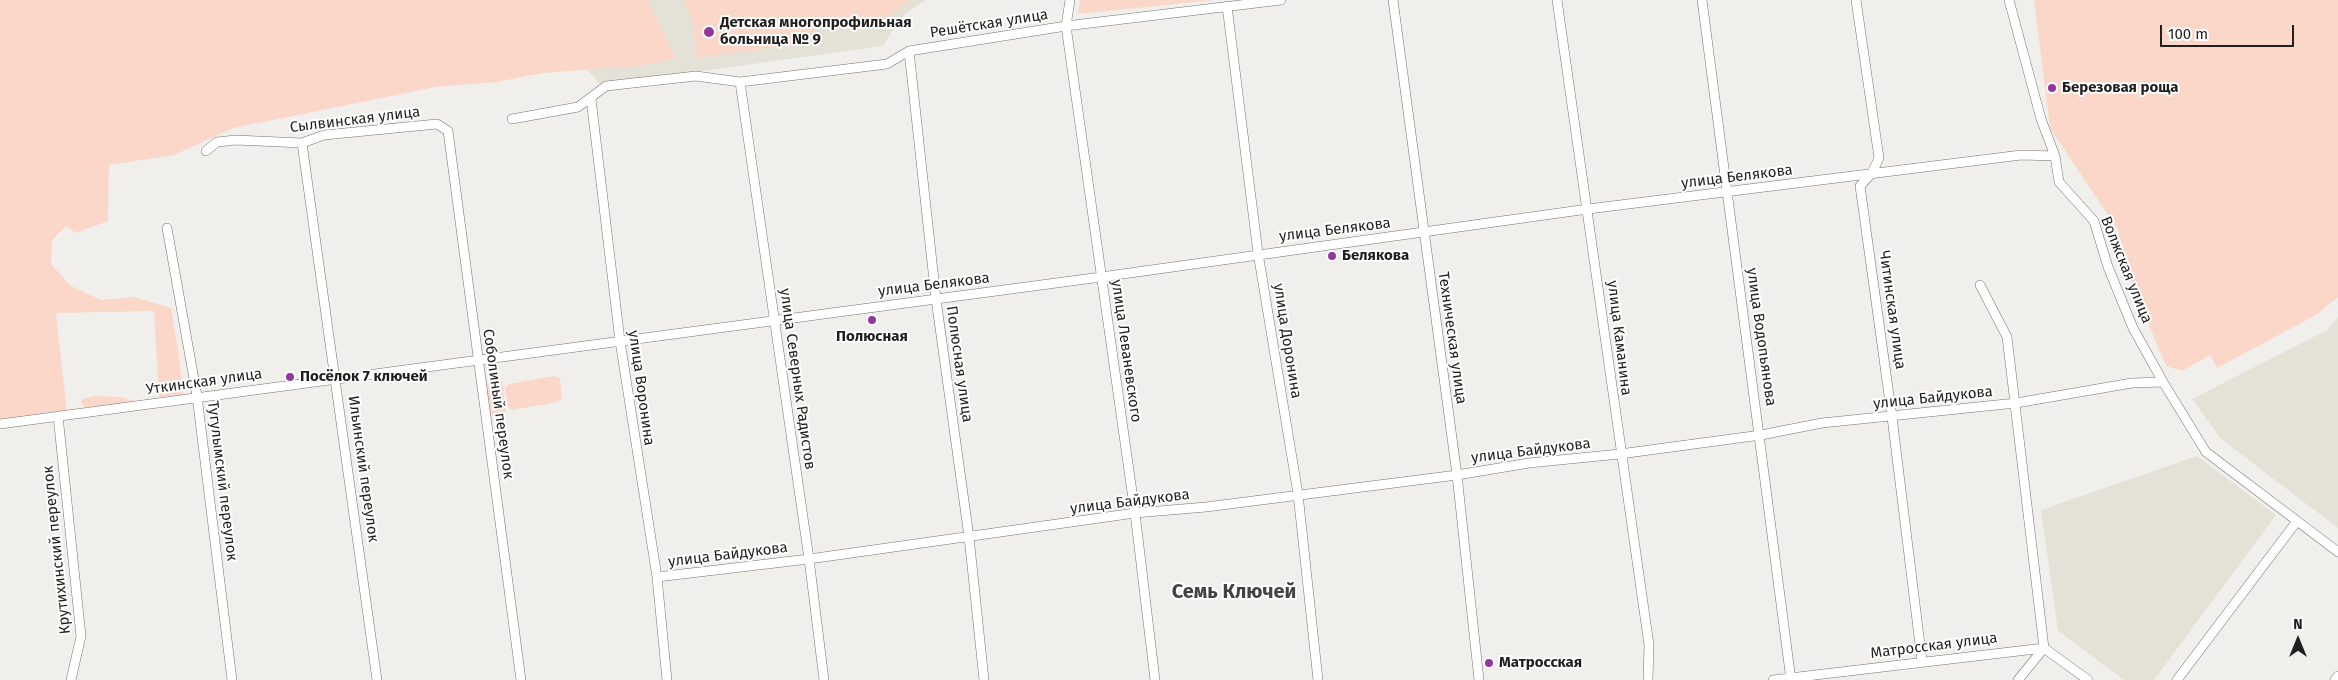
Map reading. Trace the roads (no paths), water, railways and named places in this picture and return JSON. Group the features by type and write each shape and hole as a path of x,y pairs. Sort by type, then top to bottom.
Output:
{"street":[{"name":"улица Леваневского","path":"1070,0 1066,26 1135,513 1156,680"},
{"name":"Решётская улица","path":"591,99 606,86 696,76 740,82 887,64 909,51 1066,26 1281,0"},
{"name":"Техническая улица","path":"1393,0 1457,475 1479,680"},
{"name":"улица Каманина","path":"1557,0 1588,209 1620,454 1649,645 1648,680"},
{"name":"улица Водопьянова","path":"1702,0 1761,435 1791,679"},
{"name":"Читинская улица","path":"1856,0 1878,158 1872,173 1860,186 1892,417 1922,661"},
{"name":"Волжская улица","path":"2009,0 2041,119 2055,156 2059,182 2094,221 2108,267 2133,328 2163,382"},
{"name":"улица Доронина","path":"1227,6 1258,254 1298,494 1318,680"},
{"name":"Полюсная улица","path":"909,51 936,299 968,537 984,680"},
{"name":"улица Северных Радистов","path":"740,82 809,559 824,680"},
{"path":"512,119 578,107 591,99"},
{"name":"улица Воронина","path":"591,99 620,341 657,577 667,680"},
{"name":"Сылвинская улица","path":"206,152 217,142 236,140 302,143 324,135 437,124 448,131"},
{"name":"Соболиный переулок","path":"448,131 522,680"},
{"name":"Ильинский переулок","path":"302,143 378,680"},
{"name":"улица Белякова","path":"620,341 1102,277 1588,209 2020,155 2055,156"},
{"name":"Тугулымский переулок","path":"167,228 197,396 232,680"},
{"path":"1980,285 2008,337 2044,648 2018,680"},
{"name":"Уткинская улица","path":"0,424 197,396 620,341"},
{"path":"2163,382 2206,452 2338,552"},
{"name":"улица Байдукова","path":"657,577 809,559 1135,513 1206,507 1457,475 1529,463 1620,454 1761,435 1822,423 2016,403 2132,383 2163,382"},
{"name":"Крутихинский переулок","path":"58,416 81,636 71,680"},
{"path":"2177,680 2297,521"},
{"path":"2044,648 2088,680"},
{"name":"Матросская улица","path":"1773,680 2044,648"},
{"path":"2335,680 2338,676"}],"place":[{"name":"Детская многопрофильная больница № 9","path":"709,32"},
{"name":"Березовая роща","path":"2052,88"},
{"name":"Белякова","path":"1332,256"},
{"name":"Полюсная","path":"872,320"},
{"name":"Посёлок 7 ключей","path":"290,377"},
{"name":"Матросская","path":"1489,663"}],"district":[{"name":"Семь Ключей","path":"1234,592"}]}
